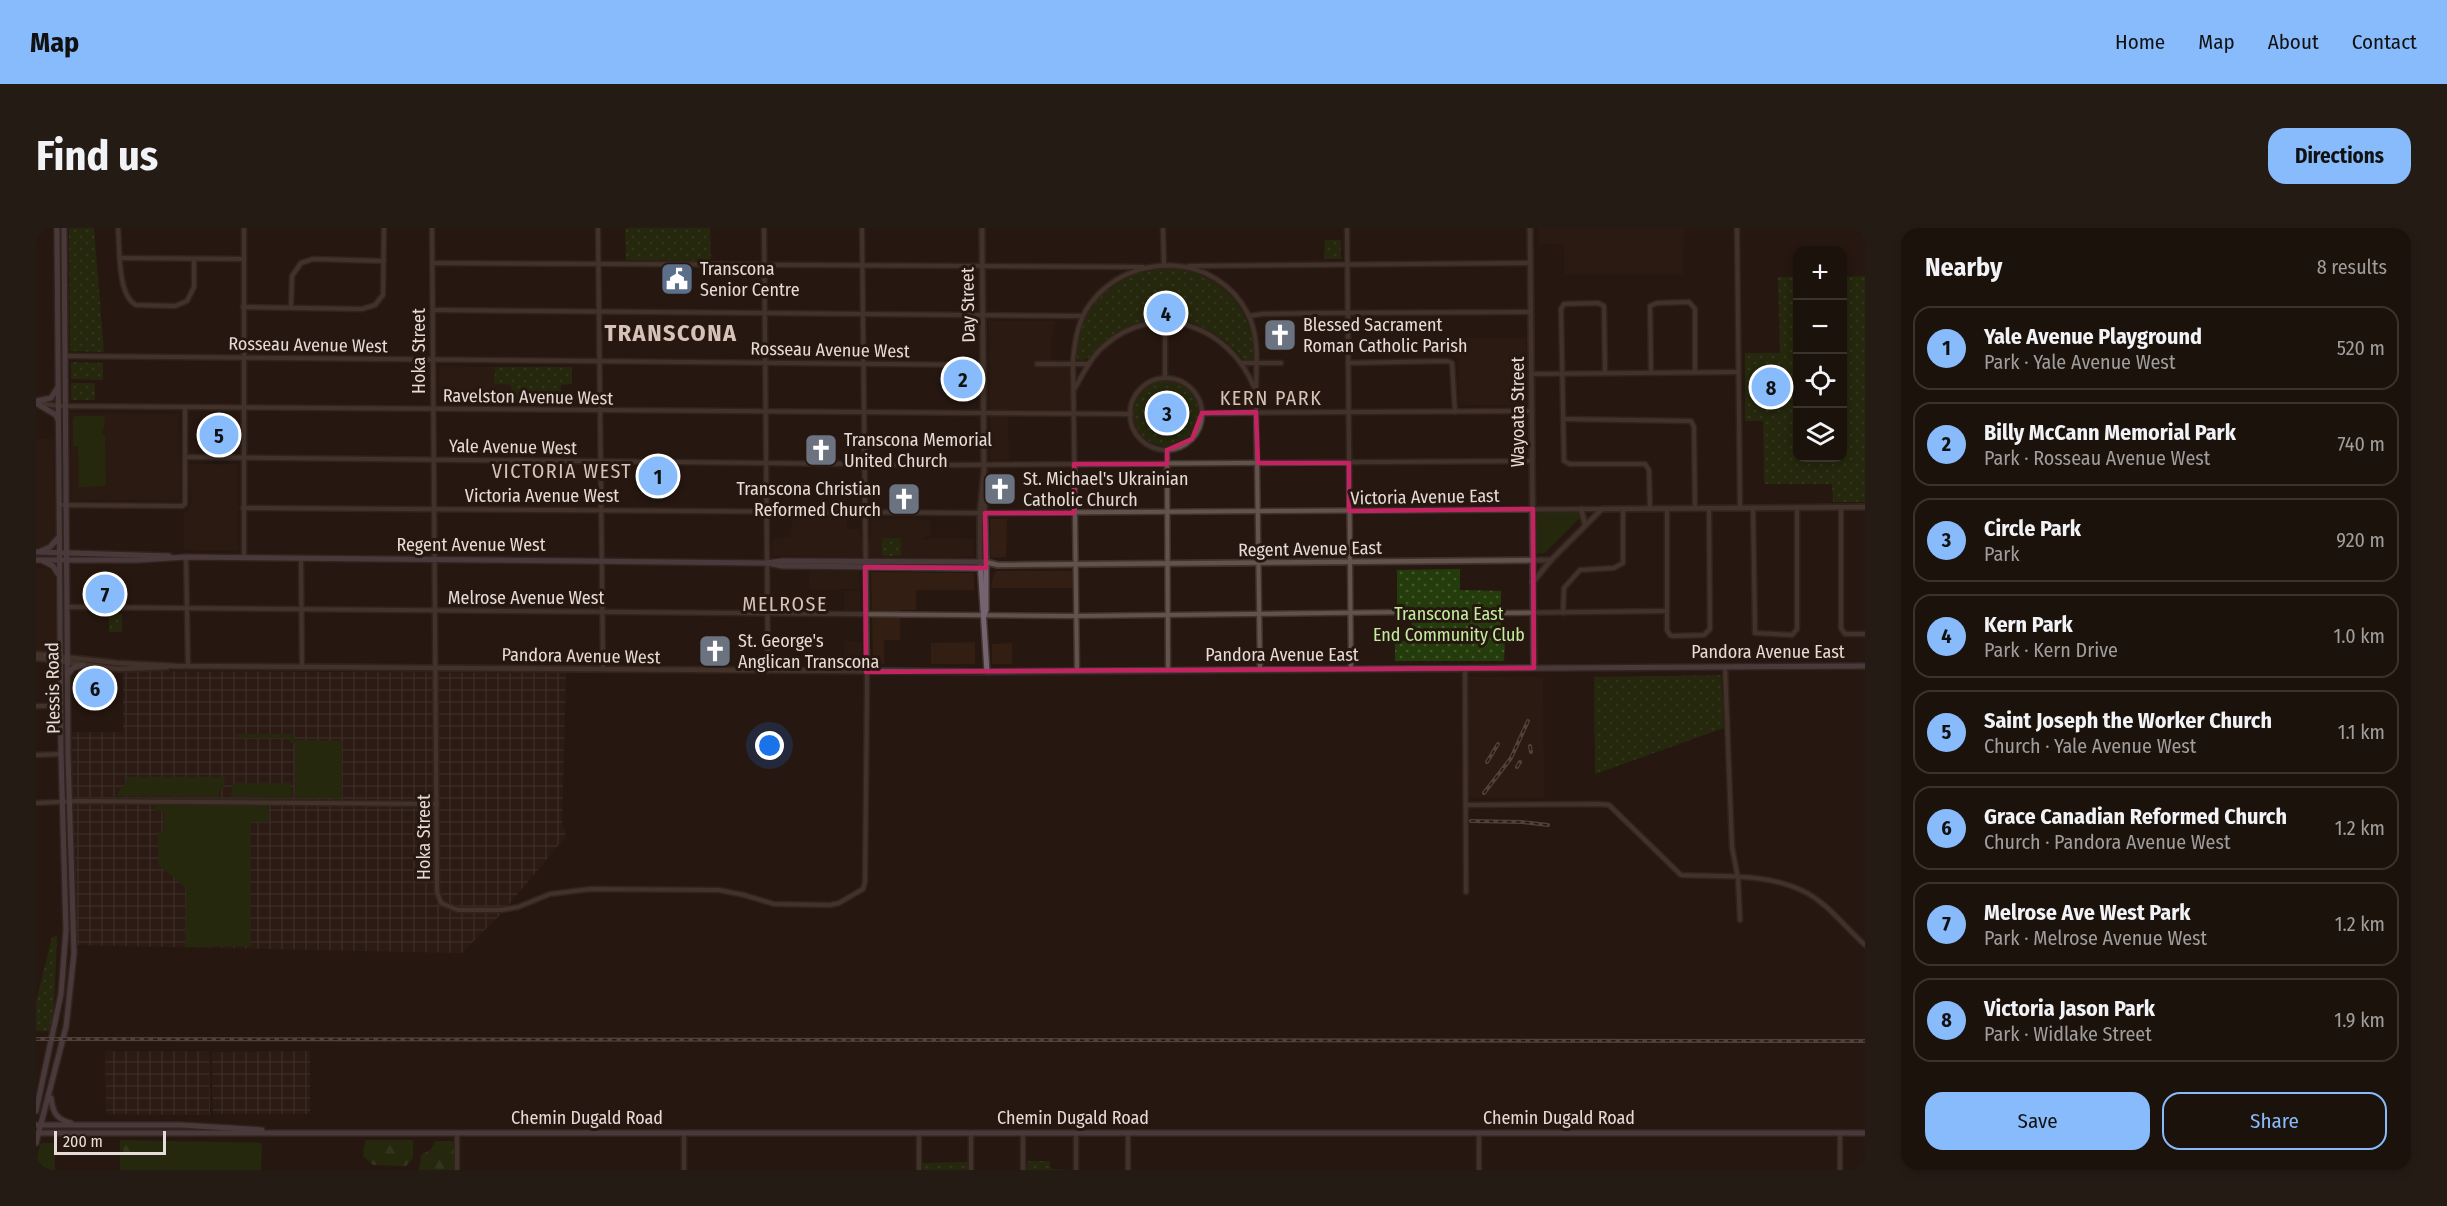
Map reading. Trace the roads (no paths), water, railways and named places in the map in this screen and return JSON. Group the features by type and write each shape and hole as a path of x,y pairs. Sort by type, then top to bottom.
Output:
{"main road":[{"name":"Plessis Road","path":"36,1111 64,975 66,930 61,706 67,607 67,552 58,422 62,406 59,386 57,228"},
{"name":"Plessis Road","path":"36,1143 66,1027 74,953 67,677 61,638 59,552 63,505 64,228"},
{"path":"36,402 51,398 59,386"},
{"path":"36,402 56,415 58,422"},
{"path":"37,552 50,547 60,535"},
{"name":"Regent Avenue West","path":"37,552 158,554 177,557 766,563 782,566 983,565"},
{"name":"Regent Avenue West","path":"38,560 158,560 177,557"},
{"path":"38,560 53,566 60,579"},
{"name":"Day Street","path":"983,565 987,672"},
{"path":"46,655 54,651 61,638"},
{"path":"67,677 73,668 82,665"},
{"name":"Pandora Avenue East","path":"987,672 1865,666"},
{"path":"50,1093 52,1110 58,1119 81,1125"},
{"name":"Chemin Dugald Road","path":"39,1125 181,1125 280,1132"},
{"path":"107,1133 108,1125"},
{"path":"181,1125 185,1133"},
{"name":"Chemin Dugald Road","path":"38,1133 1865,1133"}],"street":[{"path":"118,228 127,297 136,305 176,306 187,301 194,287 194,259"},
{"path":"244,228 242,357 244,557"},
{"path":"243,307 362,309 375,305 382,295 384,228"},
{"name":"Hoka Street","path":"432,228 437,892 441,903 458,910 512,909 550,894 591,889 719,890 774,904 830,905 839,903 863,890 865,885 866,672"},
{"path":"598,228 603,669"},
{"path":"764,228 768,671"},
{"path":"862,228 866,672"},
{"name":"Day Street","path":"982,228 983,565"},
{"path":"1163,228 1164,266"},
{"path":"1347,228 1351,670"},
{"name":"Wayoata Street","path":"1530,228 1534,668"},
{"path":"1737,228 1740,508"},
{"path":"121,258 243,259"},
{"path":"291,307 292,276 301,263 314,260 384,261"},
{"path":"433,263 982,267 1530,263"},
{"path":"1187,266 1223,285 1239,301 1249,316 1256,344 1260,670"},
{"path":"1077,671 1074,347 1083,316 1100,292 1115,280 1143,267"},
{"path":"1651,372 1650,306 1657,303 1689,302 1695,309 1695,372"},
{"path":"1605,373 1604,306 1598,303 1564,304 1561,309 1564,458 1566,463 1645,464 1649,470 1650,509"},
{"path":"432,310 1083,316"},
{"path":"1249,316 1262,314 1531,312"},
{"path":"1074,389 1103,346 1127,331 1148,324 1165,323 1182,324 1208,333 1227,346 1242,363 1256,391"},
{"path":"1165,323 1165,378"},
{"name":"Rosseau Avenue West","path":"65,356 983,364"},
{"path":"1348,363 1447,361 1452,363 1455,411"},
{"path":"1242,363 1281,363"},
{"path":"1037,364 1089,364"},
{"path":"1531,374 1738,372"},
{"path":"1165,378 1180,381 1192,389 1200,401 1202,413 1200,425 1192,439 1179,447 1167,450 1153,447 1141,439 1134,428 1131,414 1134,399 1142,388 1153,381 1165,378"},
{"name":"Ravelston Avenue West","path":"36,402 62,406 984,415 1131,414"},
{"path":"63,505 182,506 186,501 185,407"},
{"path":"1202,413 1532,411"},
{"path":"1563,419 1691,421 1694,427 1695,509"},
{"path":"1167,450 1168,671"},
{"name":"Yale Avenue West","path":"185,457 984,465 1532,461"},
{"path":"1753,508 1754,630 1757,635 1784,635 1794,634 1797,629 1797,507"},
{"path":"1841,507 1841,628 1845,634 1865,634"},
{"name":"Victoria Avenue East","path":"983,513 1865,507"},
{"name":"Victoria Avenue West","path":"243,508 983,513"},
{"path":"1667,509 1667,630 1670,635 1704,636 1709,632 1709,508"},
{"path":"1581,509 1585,516 1585,525"},
{"path":"1533,582 1551,560 1602,509"},
{"path":"1563,613 1564,588 1580,570 1614,568 1623,563 1623,510"},
{"path":"186,557 188,666"},
{"path":"301,558 302,666"},
{"name":"Regent Avenue East","path":"998,565 1551,560"},
{"name":"Regent Avenue West","path":"983,565 998,565"},
{"name":"Melrose Avenue West","path":"67,607 984,616 1409,612"},
{"path":"1503,613 1666,611"},
{"name":"Pandora Avenue West","path":"36,654 82,665 130,669 175,666"},
{"name":"Pandora Avenue West","path":"36,658 175,666 987,672"},
{"path":"1725,667 1732,847 1738,878 1740,920"},
{"path":"1465,669 1466,892"},
{"path":"36,706 61,706"},
{"path":"36,755 61,754"},
{"path":"36,803 70,801 437,804"},
{"path":"1466,805 1609,805 1681,875 1764,879 1802,891 1827,908 1865,945"},
{"path":"457,1132 457,1170"},
{"path":"684,1133 684,1170"},
{"path":"919,1133 919,1170"},
{"path":"971,1133 971,1170"},
{"path":"1023,1133 1023,1170"},
{"path":"1076,1133 1076,1170"},
{"path":"1128,1133 1128,1170"},
{"path":"1479,1133 1479,1170"},
{"path":"1840,1133 1840,1170"}],"railway":[{"path":"1484,793 1511,758 1528,721"},
{"path":"1487,762 1498,744"},
{"path":"1530,746 1531,752"},
{"path":"1517,767 1520,762"},
{"path":"1471,821 1548,825"},
{"path":"36,1039 1865,1041"}],"place":[{"name":"Transcona Senior Centre","path":"677,279"},
{"name":"Kern Park","path":"1166,313"},
{"name":"Blessed Sacrament Roman Catholic Parish","path":"1280,335"},
{"name":"Billy McCann Memorial Park","path":"963,379"},
{"name":"Victoria Jason Park","path":"1771,387"},
{"name":"Circle Park","path":"1167,413"},
{"name":"Saint Joseph the Worker Church","path":"219,435"},
{"name":"Transcona Memorial United Church","path":"821,450"},
{"name":"Yale Avenue Playground","path":"658,476"},
{"name":"St. Michael's Ukrainian Catholic Church","path":"1000,489"},
{"name":"Transcona Christian Reformed Church","path":"904,499"},
{"name":"Melrose Ave West Park","path":"105,594"},
{"name":"St. George's Anglican Transcona","path":"715,651"},
{"name":"Grace Canadian Reformed Church","path":"95,688"}],"district":[{"name":"TRANSCONA","path":"671,333"},
{"name":"KERN PARK","path":"1271,398"},
{"name":"VICTORIA WEST","path":"562,471"},
{"name":"MELROSE","path":"785,604"}],"park label":[{"name":"Transcona East End Community Club","path":"1449,624"}]}
